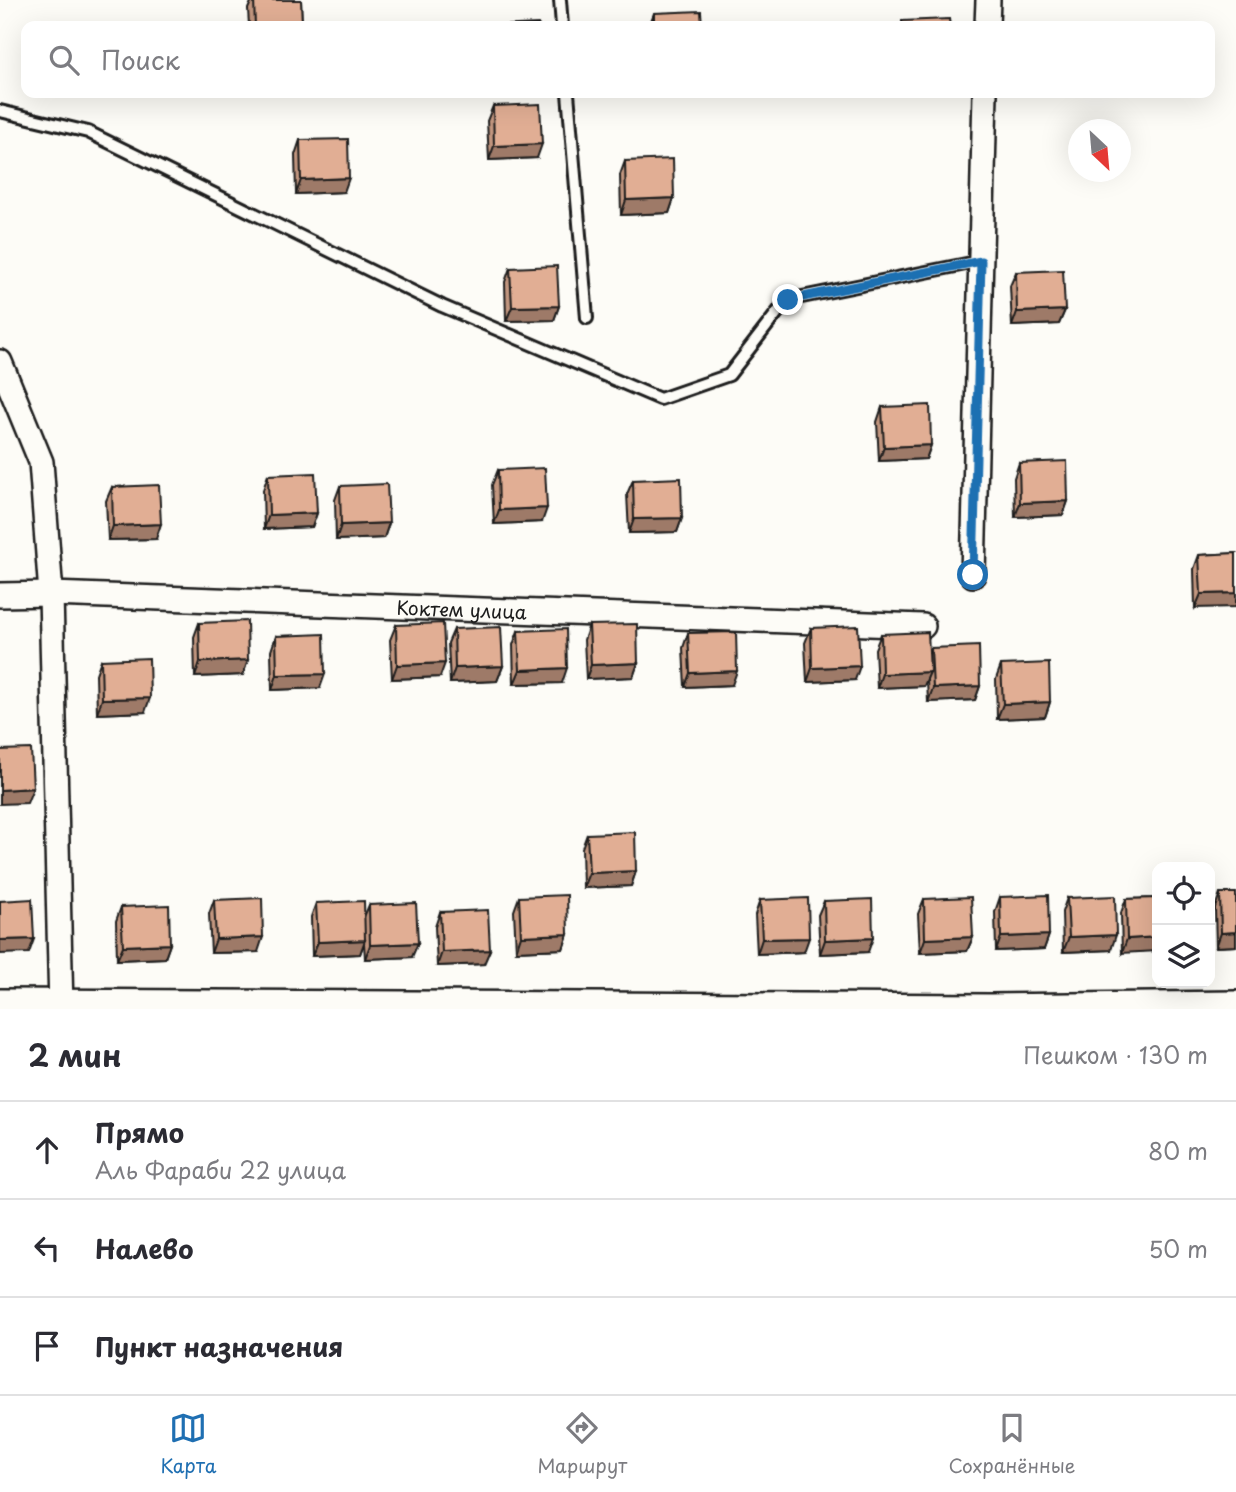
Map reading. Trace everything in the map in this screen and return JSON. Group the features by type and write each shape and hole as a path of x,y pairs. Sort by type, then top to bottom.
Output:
{"street":[{"path":"987,21 988,0"},
{"path":"973,575 985,98"},
{"path":"0,362 41,462 51,594 61,1005"},
{"name":"Коктем улица","path":"0,595 51,594 923,626"},
{"path":"0,1001 61,1005 1080,1007 1236,1003"}],"lane":[{"path":"560,0 562,21"},
{"path":"568,98 587,318"},
{"path":"0,111 88,132 442,306 660,399 729,375 788,300 981,261"}],"building":[{"path":"254,0 301,0 302,21 255,21"},
{"path":"701,11 702,21 654,21 654,13"},
{"path":"949,19 949,21 902,21"},
{"path":"540,104 542,144 494,146 493,106"},
{"path":"348,139 349,178 301,180 300,140"},
{"path":"673,159 674,198 626,200 625,161"},
{"path":"557,266 559,306 512,307 510,268"},
{"path":"1063,270 1065,310 1017,312 1016,272"},
{"path":"930,405 931,445 884,447 882,407"},
{"path":"1067,461 1068,501 1020,503 1019,463"},
{"path":"545,468 547,508 499,510 498,470"},
{"path":"315,473 317,513 269,515 268,475"},
{"path":"681,478 682,518 634,519 633,480"},
{"path":"387,484 389,523 341,525 340,486"},
{"path":"159,485 161,524 113,526 112,487"},
{"path":"1236,553 1236,593 1201,594 1199,555"},
{"path":"247,621 248,660 200,662 199,623"},
{"path":"443,623 445,663 397,665 396,625"},
{"path":"637,624 638,663 591,665 589,625"},
{"path":"858,626 860,666 812,668 811,628"},
{"path":"501,627 503,666 455,668 454,629"},
{"path":"566,629 567,668 520,670 518,631"},
{"path":"736,632 737,671 690,673 688,633"},
{"path":"928,632 930,672 882,674 881,634"},
{"path":"324,634 325,674 277,675 276,636"},
{"path":"979,646 980,686 933,688 931,648"},
{"path":"149,658 150,698 102,699 101,660"},
{"path":"1049,663 1050,702 1003,704 1001,665"},
{"path":"31,749 33,788 0,790 0,750"},
{"path":"635,832 636,871 589,873 587,834"},
{"path":"1220,893 1236,893 1236,932 1221,933"},
{"path":"567,895 568,934 521,936 519,897"},
{"path":"1048,895 1049,935 1001,937 1000,897"},
{"path":"1115,896 1116,935 1069,937 1067,898"},
{"path":"971,897 973,937 925,939 924,899"},
{"path":"262,898 263,937 216,939 214,900"},
{"path":"808,898 809,938 762,939 760,900"},
{"path":"1152,898 1152,937 1127,939 1126,899"},
{"path":"32,899 34,939 0,940 0,901"},
{"path":"872,899 873,938 825,940 824,901"},
{"path":"364,901 365,940 318,942 316,903"},
{"path":"416,903 418,943 370,945 369,905"},
{"path":"169,905 170,944 123,946 121,907"},
{"path":"488,910 490,950 442,952 440,912"}],"route":[{"path":"788,300 981,261 973,575"}]}
